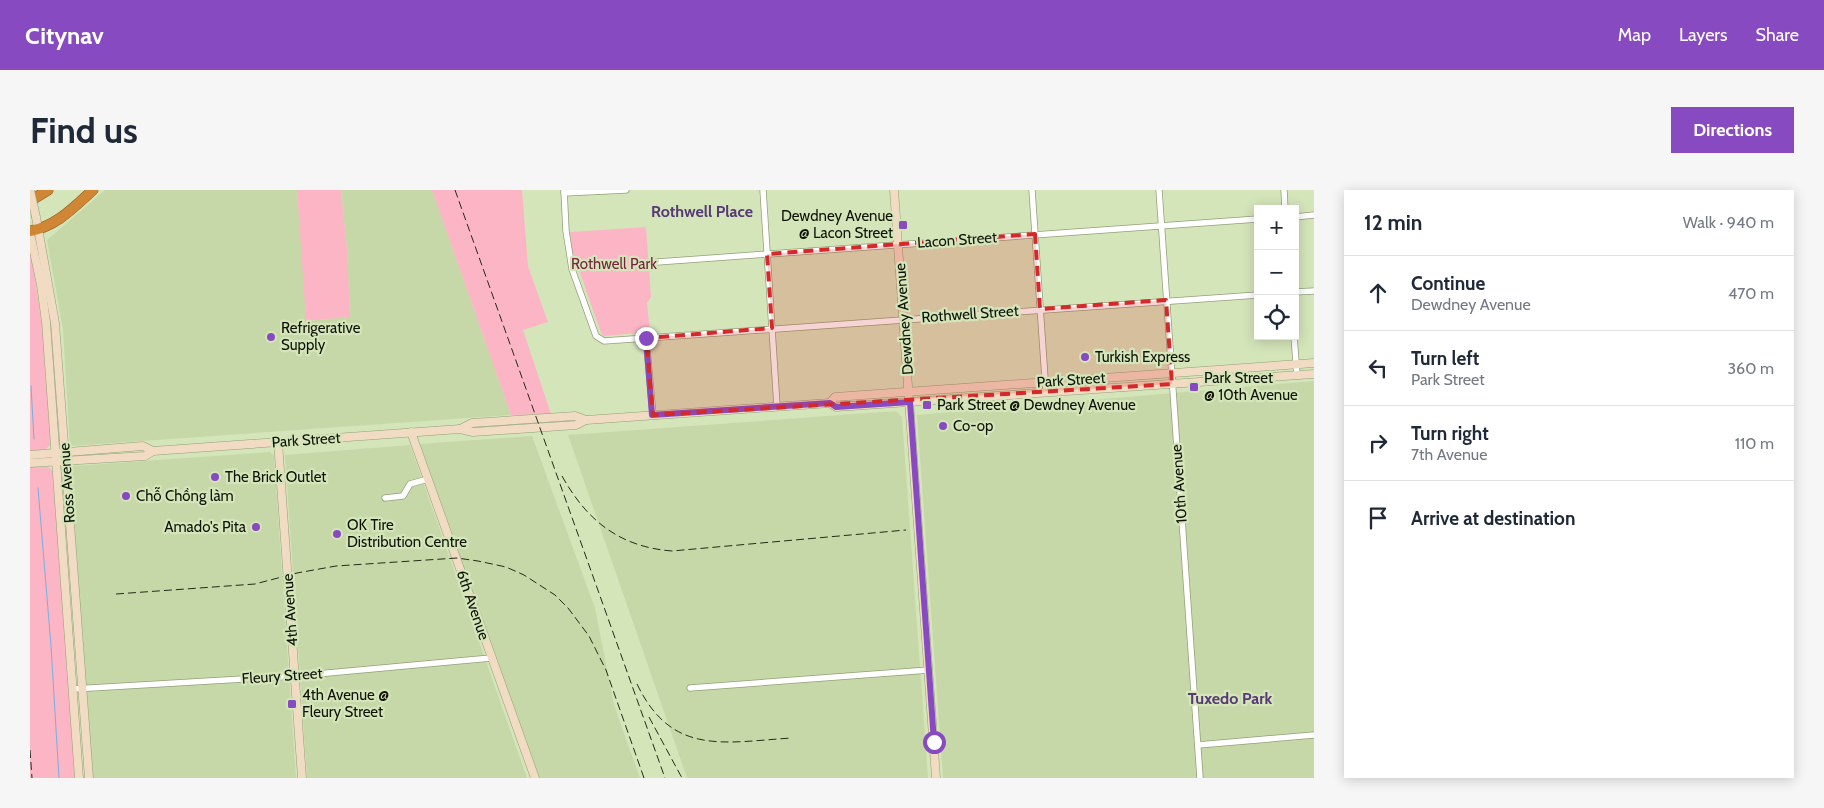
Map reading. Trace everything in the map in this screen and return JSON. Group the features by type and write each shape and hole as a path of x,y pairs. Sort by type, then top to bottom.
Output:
{"highway":[{"path":"30,201 48,190"},
{"path":"33,231 55,223 93,190"}],"main road":[{"name":"Ross Avenue","path":"30,190 36,217 33,231 55,324 60,452 83,689 89,778"},
{"name":"Dewdney Avenue","path":"894,190 936,778"},
{"name":"Park Street","path":"830,403 835,397 1314,363"},
{"name":"Park Street","path":"30,454 143,446 152,451 460,428 480,422 575,416 586,420 830,403 836,407 1314,374"},
{"name":"6th Avenue","path":"411,432 535,778"},
{"name":"4th Avenue","path":"278,442 302,778"},
{"name":"Park Street","path":"30,463 146,456 152,451"},
{"name":"Ross Avenue","path":"61,461 79,778"}],"street":[{"path":"564,192 626,190"},
{"path":"763,190 777,406"},
{"path":"1032,190 1046,393"},
{"name":"10th Avenue","path":"1159,190 1200,778"},
{"path":"1284,190 1285,205"},
{"name":"Rothwell Street","path":"564,192 566,231 572,269 596,336 604,341 1254,294"},
{"path":"1299,217 1314,215"},
{"name":"Lacon Street","path":"657,262 1254,219"},
{"path":"1299,292 1314,291"},
{"path":"649,338 652,415"},
{"path":"1294,340 1297,375"},
{"path":"385,498 403,496 410,484 428,479"},
{"name":"Fleury Street","path":"73,689 295,676 492,658"},
{"path":"690,688 929,670"},
{"path":"1198,744 1314,735"}],"highlighted area":[{"path":"1035,234 1040,309 1166,300 1172,384 653,415 646,338 772,328 767,254"}],"shaded area":[{"path":"105,190 297,190 307,321 350,317 347,249 341,190 432,190 511,415 70,446 63,330 47,240"},
{"path":"1314,381 1314,778 943,778 917,415"},
{"path":"896,411 902,417 928,778 687,778 568,435"},
{"path":"532,436 595,608 614,705 640,778 539,778 420,444"},
{"path":"410,445 527,778 307,778 285,455"},
{"path":"270,452 274,456 296,778 92,778 71,469 74,466"}],"green space":[{"path":"297,190 341,190 347,249 350,317 306,321"},
{"path":"432,190 522,190 528,266 548,322 523,330 551,414 511,415"},
{"name":"Rothwell Park","path":"646,227 651,297 647,303 650,332 604,336 601,333 572,250 570,232"},
{"path":"30,250 44,336 51,444 45,450 30,451"},
{"path":"30,467 48,467 54,472 76,778 30,778"}],"waterway":[{"path":"31,386 34,439"},
{"path":"38,488 51,646 59,778"}],"railway":[{"path":"455,190 665,778"},
{"path":"562,476 582,506 607,529 636,544 672,551 906,530"},
{"path":"116,594 255,584 297,573 336,566 457,558 506,567 524,575 555,595 568,608 589,636 606,670 644,778"},
{"path":"637,684 651,707 667,724 684,734 702,740 723,742 792,738"},
{"path":"649,717 682,778"},
{"path":"30,750 32,778"}],"place":[{"name":"Dewdney Avenue @ Lacon Street","path":"903,225"},
{"name":"Refrigerative Supply","path":"271,337"},
{"name":"Turkish Express","path":"1085,357"},
{"name":"Park Street @ 10th Avenue","path":"1194,387"},
{"name":"Park Street @ Dewdney Avenue","path":"927,405"},
{"name":"Co-op","path":"943,426"},
{"name":"The Brick Outlet","path":"215,477"},
{"name":"Chỗ Chồng làm","path":"126,496"},
{"name":"Amado's Pita","path":"256,527"},
{"name":"OK Tire Distribution Centre","path":"337,534"},
{"name":"4th Avenue @ Fleury Street","path":"292,704"}],"district":[{"name":"Rothwell Place","path":"702,211"},
{"name":"Tuxedo Park","path":"1230,698"}],"route":[{"path":"646,338 652,415 830,403 836,407 910,402 934,742"}]}
